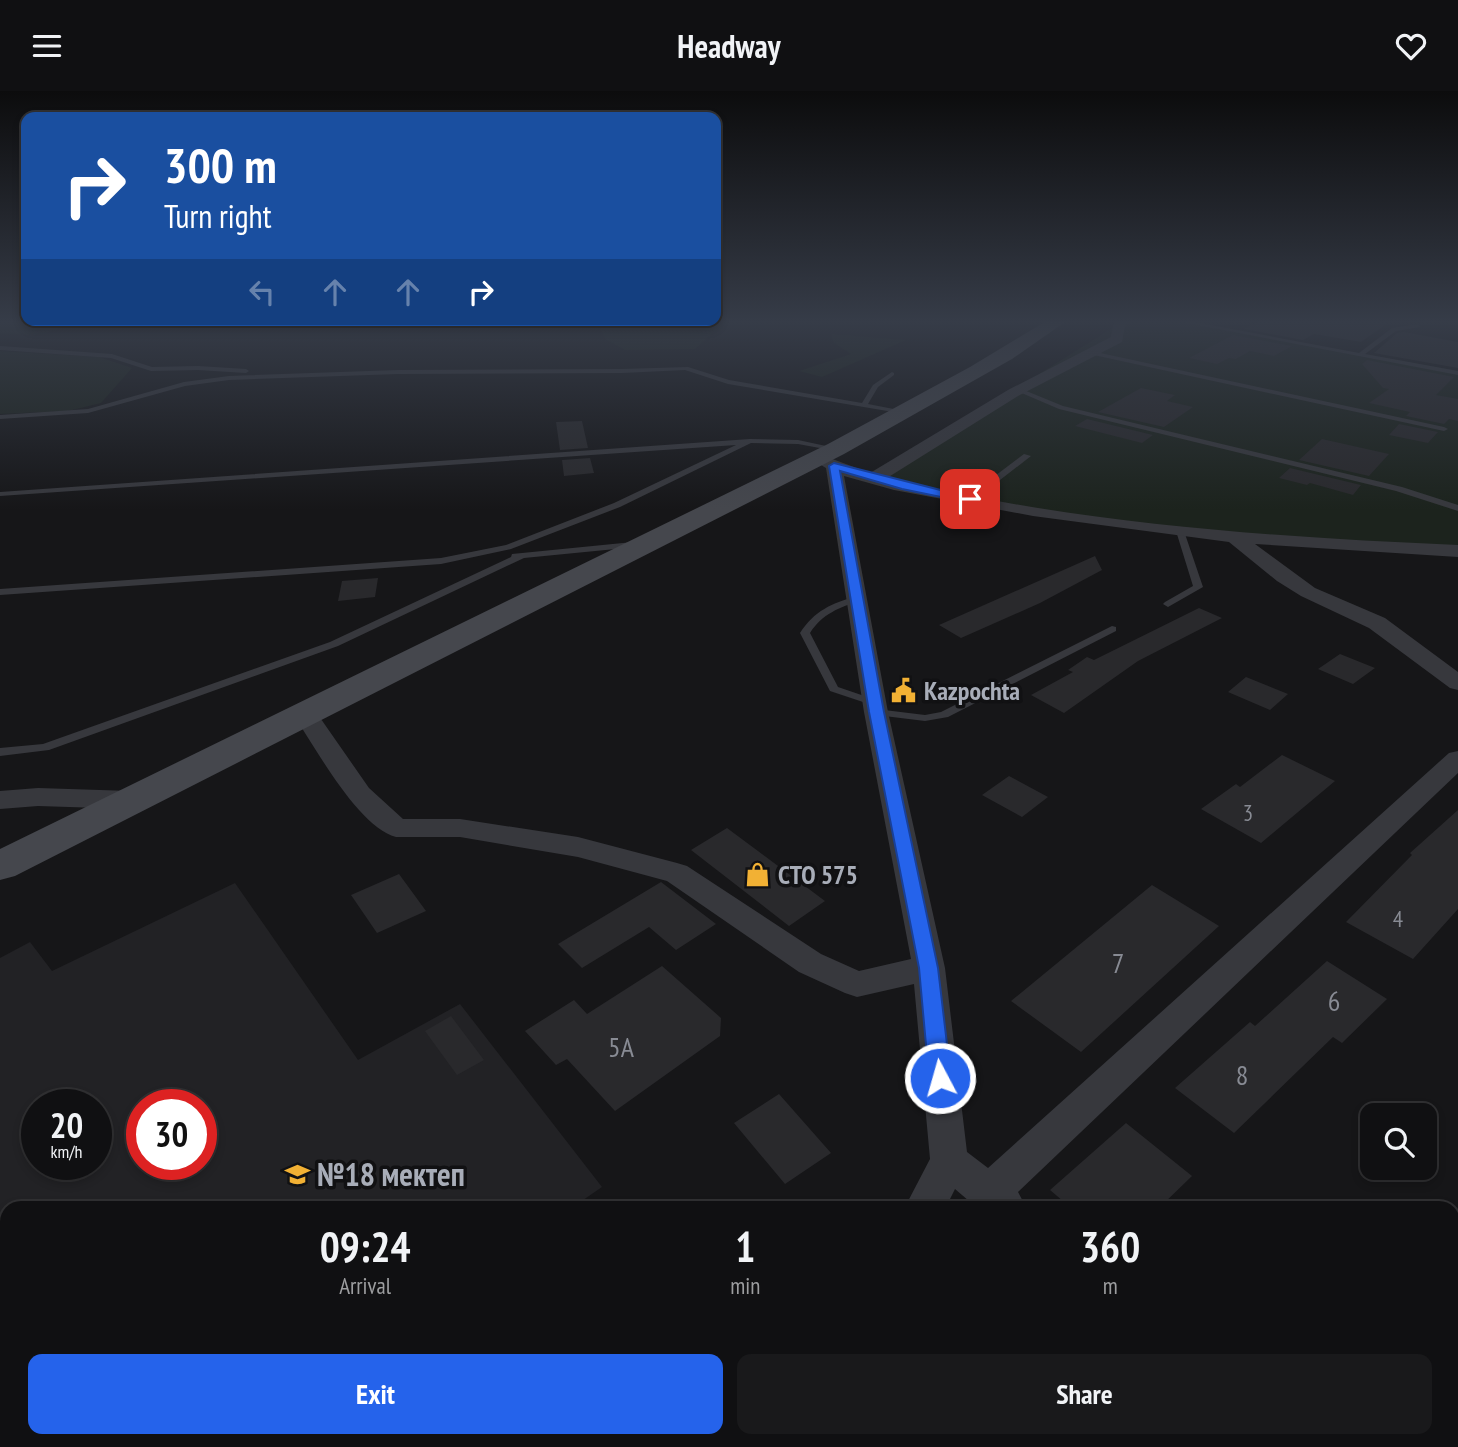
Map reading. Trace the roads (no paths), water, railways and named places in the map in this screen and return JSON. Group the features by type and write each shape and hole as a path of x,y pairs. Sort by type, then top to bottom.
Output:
{"main road":[{"path":"0,866 647,543 829,458 956,383"}],"street":[{"path":"874,478 1032,383"},
{"path":"829,458 874,478 1033,512 1233,536 1458,551"},
{"path":"829,458 929,968 949,1161 928,1201"},
{"path":"1233,536 1284,577 1308,592 1377,623 1458,683"},
{"path":"305,713 359,794 396,828 460,828 552,842 677,873 810,963 857,984 929,968"},
{"path":"949,1161 997,1200 1458,759"},
{"path":"0,800 38,797 131,800"}],"lane":[{"path":"0,417 89,411 189,383"},
{"path":"736,383 905,412"},
{"path":"864,405 879,383"},
{"path":"1232,383 1444,429"},
{"path":"1019,390 1061,408 1399,489 1458,508"},
{"path":"441,561 508,547 617,505 750,441"},
{"path":"0,494 750,441 797,442 829,458"},
{"path":"970,499 1027,456"},
{"path":"1168,604 1198,587 1180,531"},
{"path":"0,591 521,556 647,543"},
{"path":"0,752 45,747 334,644 521,556"},
{"path":"857,599 834,606 813,619 805,633 835,689 876,708 925,718 944,715 1112,629"}],"place":[{"name":"Kazpochta","path":"904,691"},
{"name":"СТО 575","path":"758,875"},
{"name":"№18 мектеп","path":"297,1175"}]}
